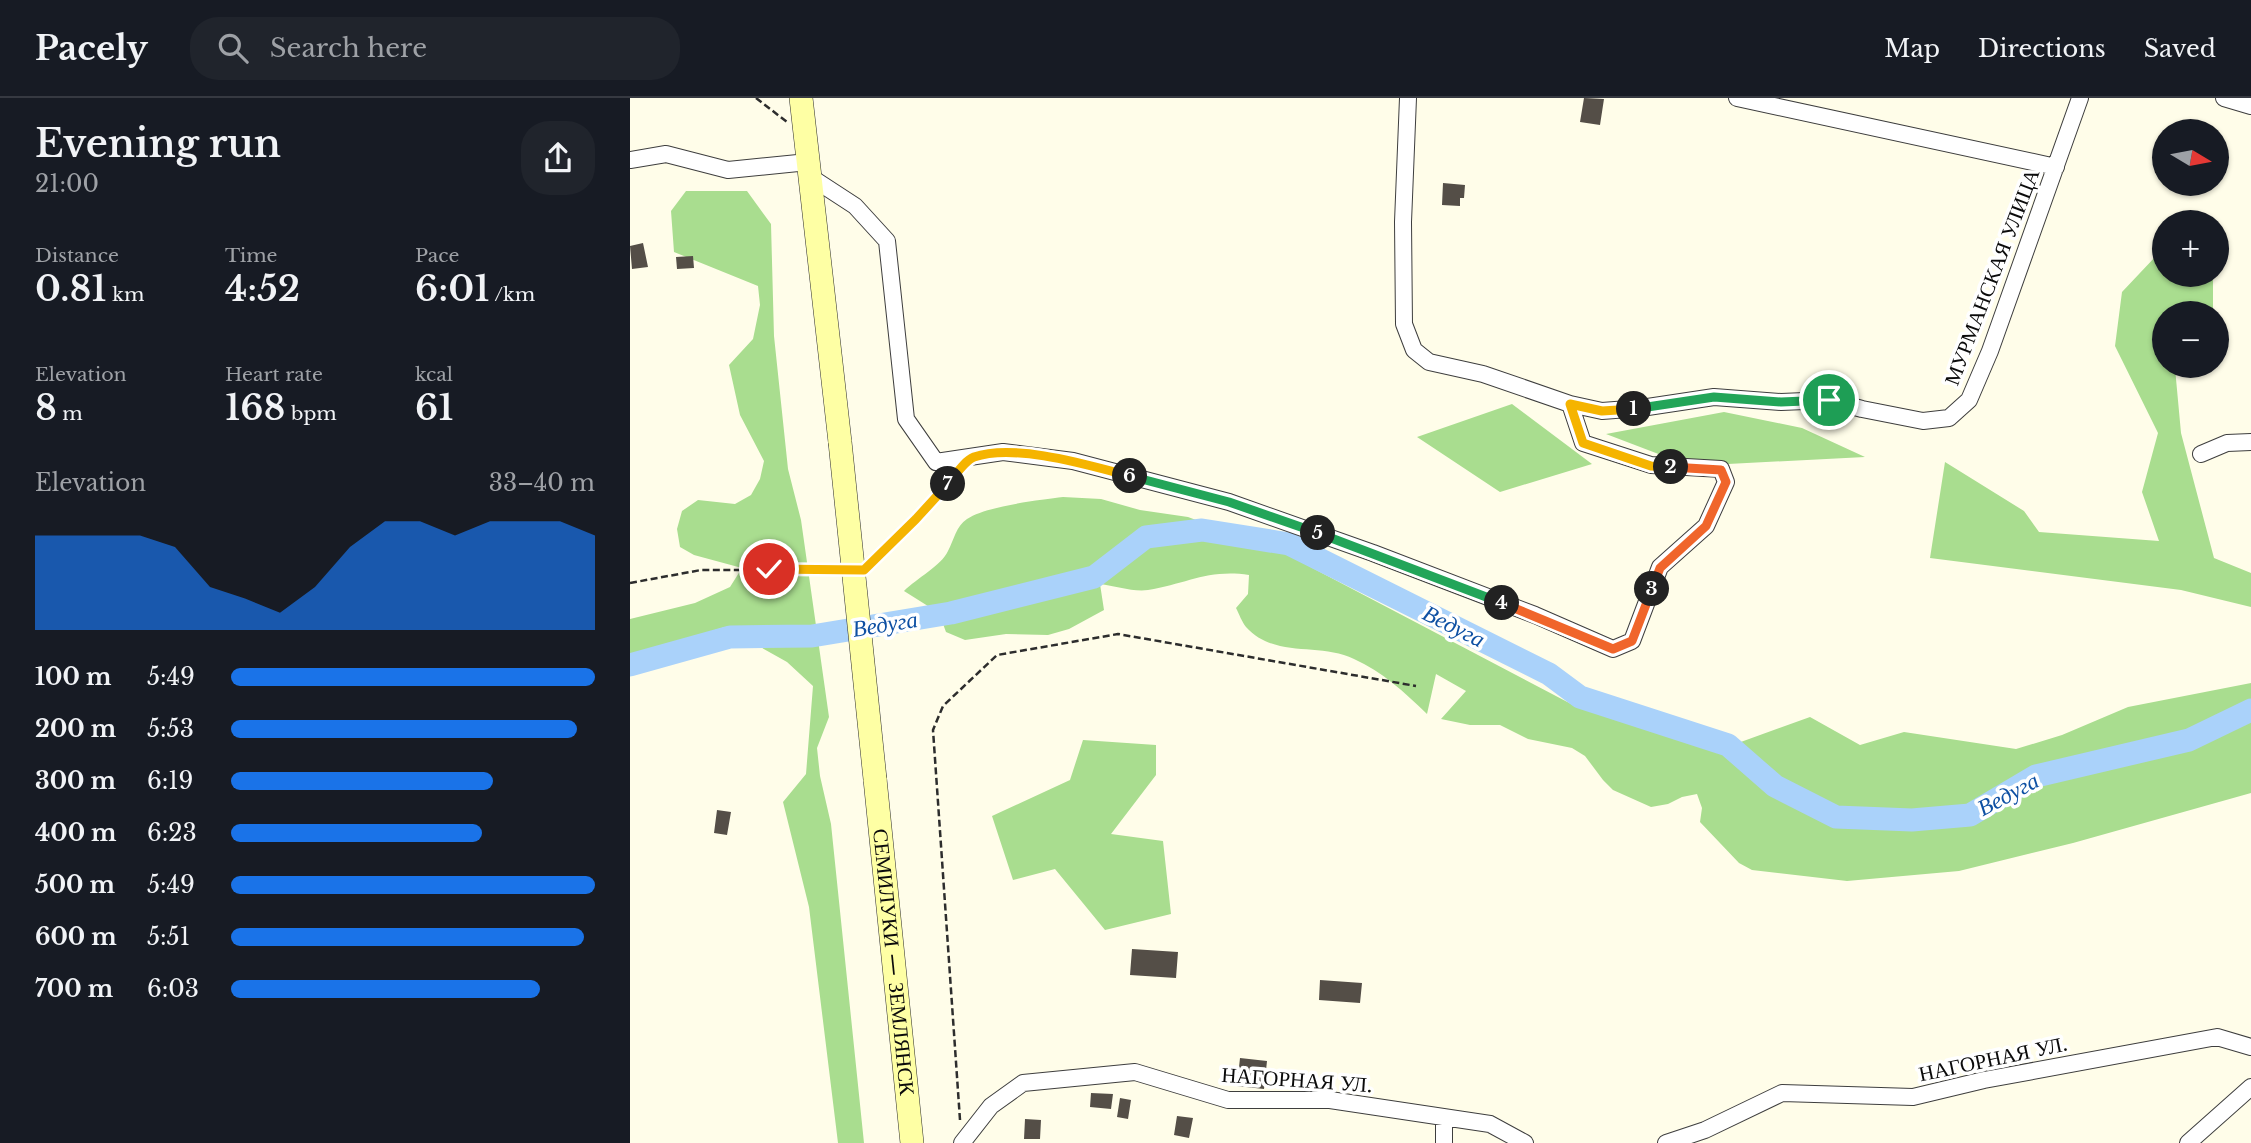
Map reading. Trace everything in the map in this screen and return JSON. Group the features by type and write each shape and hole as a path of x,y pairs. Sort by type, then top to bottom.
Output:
{"main road":[{"name":"СЕМИЛУКИ — ЗЕМЛЯНСК","path":"801,98 840,442 912,1143"}],"street":[{"name":"МУРМАНСКАЯ УЛИЦА","path":"1408,98 1403,222 1404,324 1414,350 1429,362 1483,374 1570,404 1602,411 1714,397 1781,402 1829,400 1923,421 1949,418 1969,400 1990,351 2080,98"},
{"path":"1737,98 2056,167"},
{"path":"2224,98 2251,106"},
{"path":"630,160 666,154 728,170 808,169 855,206 887,241 906,419 936,462 1003,452 1073,461 1229,502 1535,615 1613,649 1632,641 1660,568 1706,526 1726,482 1721,470 1651,466 1583,443 1570,404"},
{"path":"2201,454 2227,443 2251,442"},
{"name":"НАГОРНАЯ УЛ.","path":"1666,1143 1705,1130 1782,1093 1913,1097 1984,1080 2217,1037 2251,1047"},
{"name":"НАГОРНАЯ УЛ.","path":"962,1142 991,1106 1023,1083 1135,1072 1228,1100 1331,1100 1490,1124 1525,1143"},
{"path":"2188,1143 2251,1087"},
{"path":"1444,1117 1444,1143"}],"path":[{"path":"756,98 804,136"},
{"path":"864,570 916,519 971,458"},
{"path":"630,583 701,570 837,570"},
{"path":"962,1142 933,730 943,706 997,655 1118,634 1416,686"}],"green space":[{"path":"686,191 747,191 771,224 774,336 788,469 801,520 829,717 817,748 820,776 831,824 864,1143 838,1143 809,907 783,802 806,774 813,686 787,662 725,627 630,656 630,619 695,603 730,587 742,568 694,555 680,547 677,529 682,511 698,500 735,504 751,495 760,479 764,461 740,415 729,365 753,339 760,305 758,286 674,252 671,211"},
{"path":"2152,260 2152,287 2213,287 2213,301 2152,301 2152,378 2176,378 2181,433 2214,558 2251,573 2251,607 2181,590 1930,558 1945,462 2024,511 2039,532 2159,541 2142,492 2158,433 2115,346 2122,292"},
{"path":"1512,404 1592,464 1500,492 1417,437"},
{"path":"1724,412 1802,428 1865,457 1690,466 1606,434"},
{"path":"1063,497 1101,499 1140,510 1188,517 1282,552 1575,706 1716,751 1810,717 1860,745 1904,732 2016,749 2062,735 2128,707 2251,683 2251,793 2073,843 1959,871 1847,881 1752,870 1739,863 1700,822 1702,808 1697,794 1651,807 1613,790 1585,756 1572,748 1528,739 1500,725 1470,725 1441,719 1466,691 1436,674 1427,714 1384,676 1365,664 1340,654 1284,647 1258,637 1246,627 1236,608 1248,594 1249,575 1221,574 1142,590 1100,584 1104,610 1069,629 1048,635 1006,634 965,640 946,632 939,613 904,591 945,556 958,529 967,519 1000,507"},
{"path":"1083,740 1156,745 1156,775 1111,834 1163,841 1171,914 1105,930 1055,869 1013,880 992,816 1070,780"}],"building":[{"path":"1584,98 1604,99 1600,125 1580,122"},
{"path":"1443,183 1465,185 1460,206 1442,205"},
{"path":"643,243 648,267 632,269 630,246"},
{"path":"693,256 694,268 677,269 676,257"},
{"path":"717,810 731,812 727,835 714,833"},
{"path":"1132,949 1178,952 1176,978 1130,975"},
{"path":"1320,980 1362,983 1360,1003 1319,1000"},
{"path":"1240,1058 1267,1061 1264,1089 1237,1086"},
{"path":"1091,1093 1113,1094 1111,1109 1090,1107"},
{"path":"1120,1098 1131,1100 1128,1119 1117,1117"},
{"path":"1177,1116 1193,1118 1189,1138 1174,1135"},
{"path":"1025,1119 1041,1120 1040,1139 1024,1139"}],"waterway":[{"name":"Ведуга","path":"630,665 730,637 812,636 951,613 1094,577 1146,537 1202,530 1289,544 1549,674 1580,697 1728,745 1775,786 1836,817 1912,820 1970,815 2036,776 2189,740 2251,710"}],"route":[{"path":"769,569 864,570 916,519 971,458 1003,452 1073,461 1229,502 1535,615 1613,649 1632,641 1660,568 1706,526 1726,482 1721,470 1651,466 1583,443 1570,404 1602,411 1714,397 1781,402 1829,400"}]}
